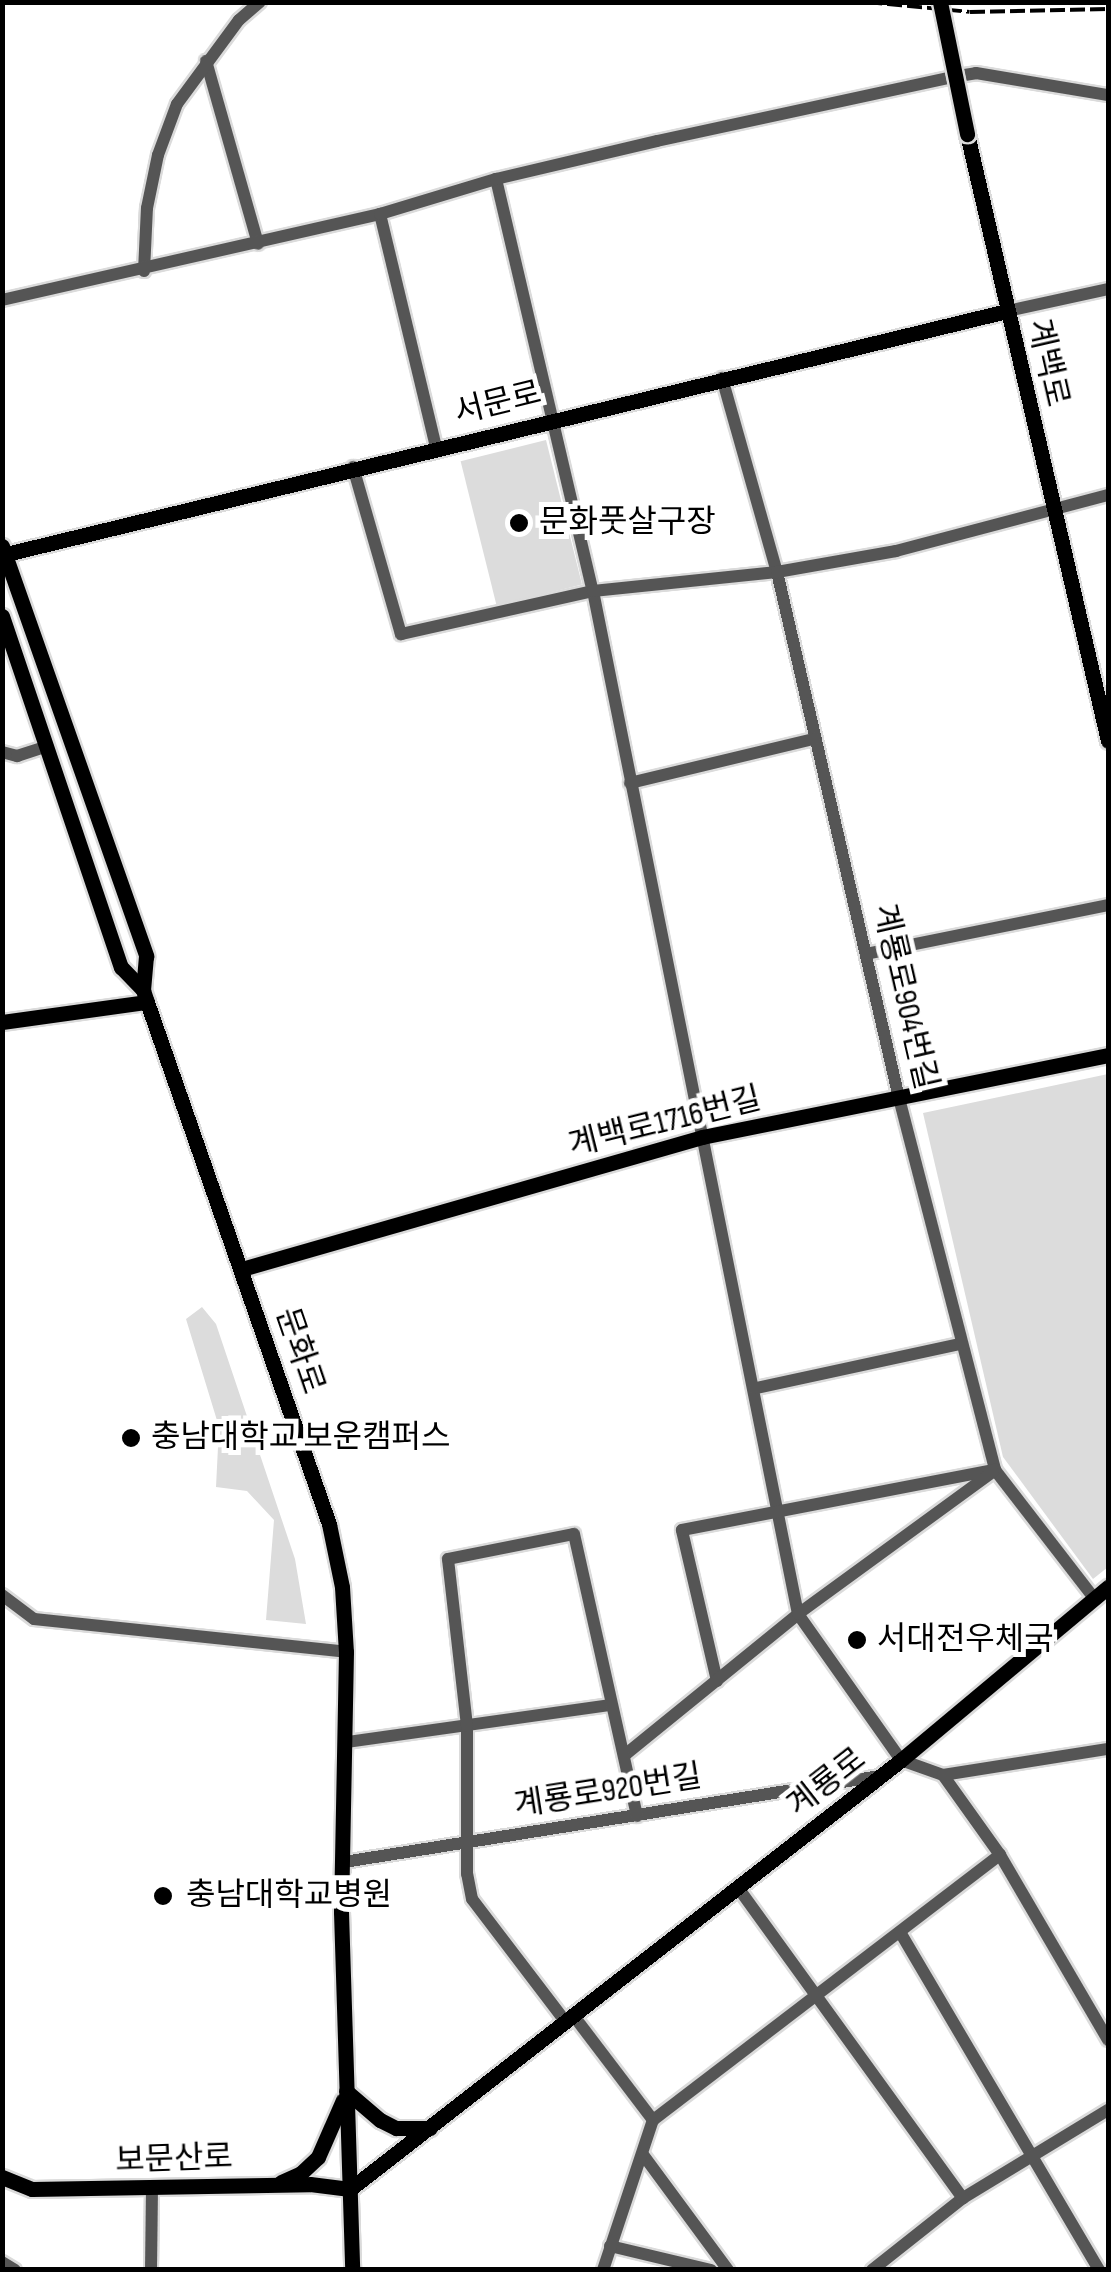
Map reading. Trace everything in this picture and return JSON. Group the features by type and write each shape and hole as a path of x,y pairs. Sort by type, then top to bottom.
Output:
{"main road":[{"name":"계백로","path":"940,2 966,134 1108,737"},
{"name":"서문로","path":"4,552 1007,310"},
{"name":"문화로","path":"4,552 146,956 145,996"},
{"name":"문화로","path":"2,616 121,967 145,996 329,1524 342,1587 346,1652 347,1742 340,1912 352,2270"},
{"path":"2,1022 145,996"},
{"name":"계백로1716번길","path":"242,1269 702,1137 1108,1055"},
{"name":"계룡로","path":"350,2189 739,1889 1108,1587"},
{"path":"275,2184 302,2173 318,2156 346,2091 380,2120 396,2128 430,2128"},
{"name":"보문산로","path":"2,2177 32,2189 275,2184 350,2189"}],"street":[{"path":"144,271 147,208 158,155 177,104 206,61 260,2"},
{"path":"206,61 258,244"},
{"path":"2,300 258,244 380,214 496,179 952,76 976,73 1108,94"},
{"path":"496,179 593,592 756,1388 798,1614 901,1760 943,1776 1108,1749"},
{"path":"380,214 436,448"},
{"path":"1007,310 1108,289"},
{"name":"계룡로904번길","path":"722,378 777,572 899,1098 995,1470 1094,1598"},
{"path":"353,467 400,634 593,592 777,572 896,551 1108,494"},
{"path":"630,783 813,739"},
{"path":"2,752 17,756 47,746"},
{"path":"866,954 1108,906"},
{"path":"756,1388 960,1344"},
{"path":"718,1680 682,1530 995,1470"},
{"path":"626,1754 798,1614 995,1470"},
{"path":"638,1816 574,1534 448,1559 467,1726 472,1899 653,2120"},
{"path":"2,1595 34,1619 346,1652"},
{"path":"347,1742 610,1706"},
{"name":"계룡로920번길","path":"344,1862 880,1776"},
{"path":"943,1776 1000,1855 1108,2040"},
{"path":"603,2270 653,2120 1000,1855"},
{"path":"739,1889 963,2198"},
{"path":"900,1932 1099,2270"},
{"path":"872,2270 963,2198 1108,2110"},
{"path":"644,2156 728,2270"},
{"path":"151,2270 152,2188"},
{"path":"610,2246 711,2270"},
{"path":"2,2262 15,2270"}],"shaded area":[{"name":"문화풋살구장","path":"546,440 582,585 497,606 461,461"},
{"path":"1108,1074 1108,1567 1093,1579 1003,1457 923,1113"},
{"path":"202,1307 216,1324 295,1559 306,1624 266,1620 274,1520 247,1491 216,1487 219,1427 186,1319"}],"railway":[{"path":"867,2 970,12 1108,9"}],"place":[{"name":"문화풋살구장","path":"519,523"},
{"name":"충남대학교 보운캠퍼스","path":"131,1438"},
{"name":"서대전우체국","path":"857,1640"},
{"name":"충남대학교병원","path":"163,1896"}]}
